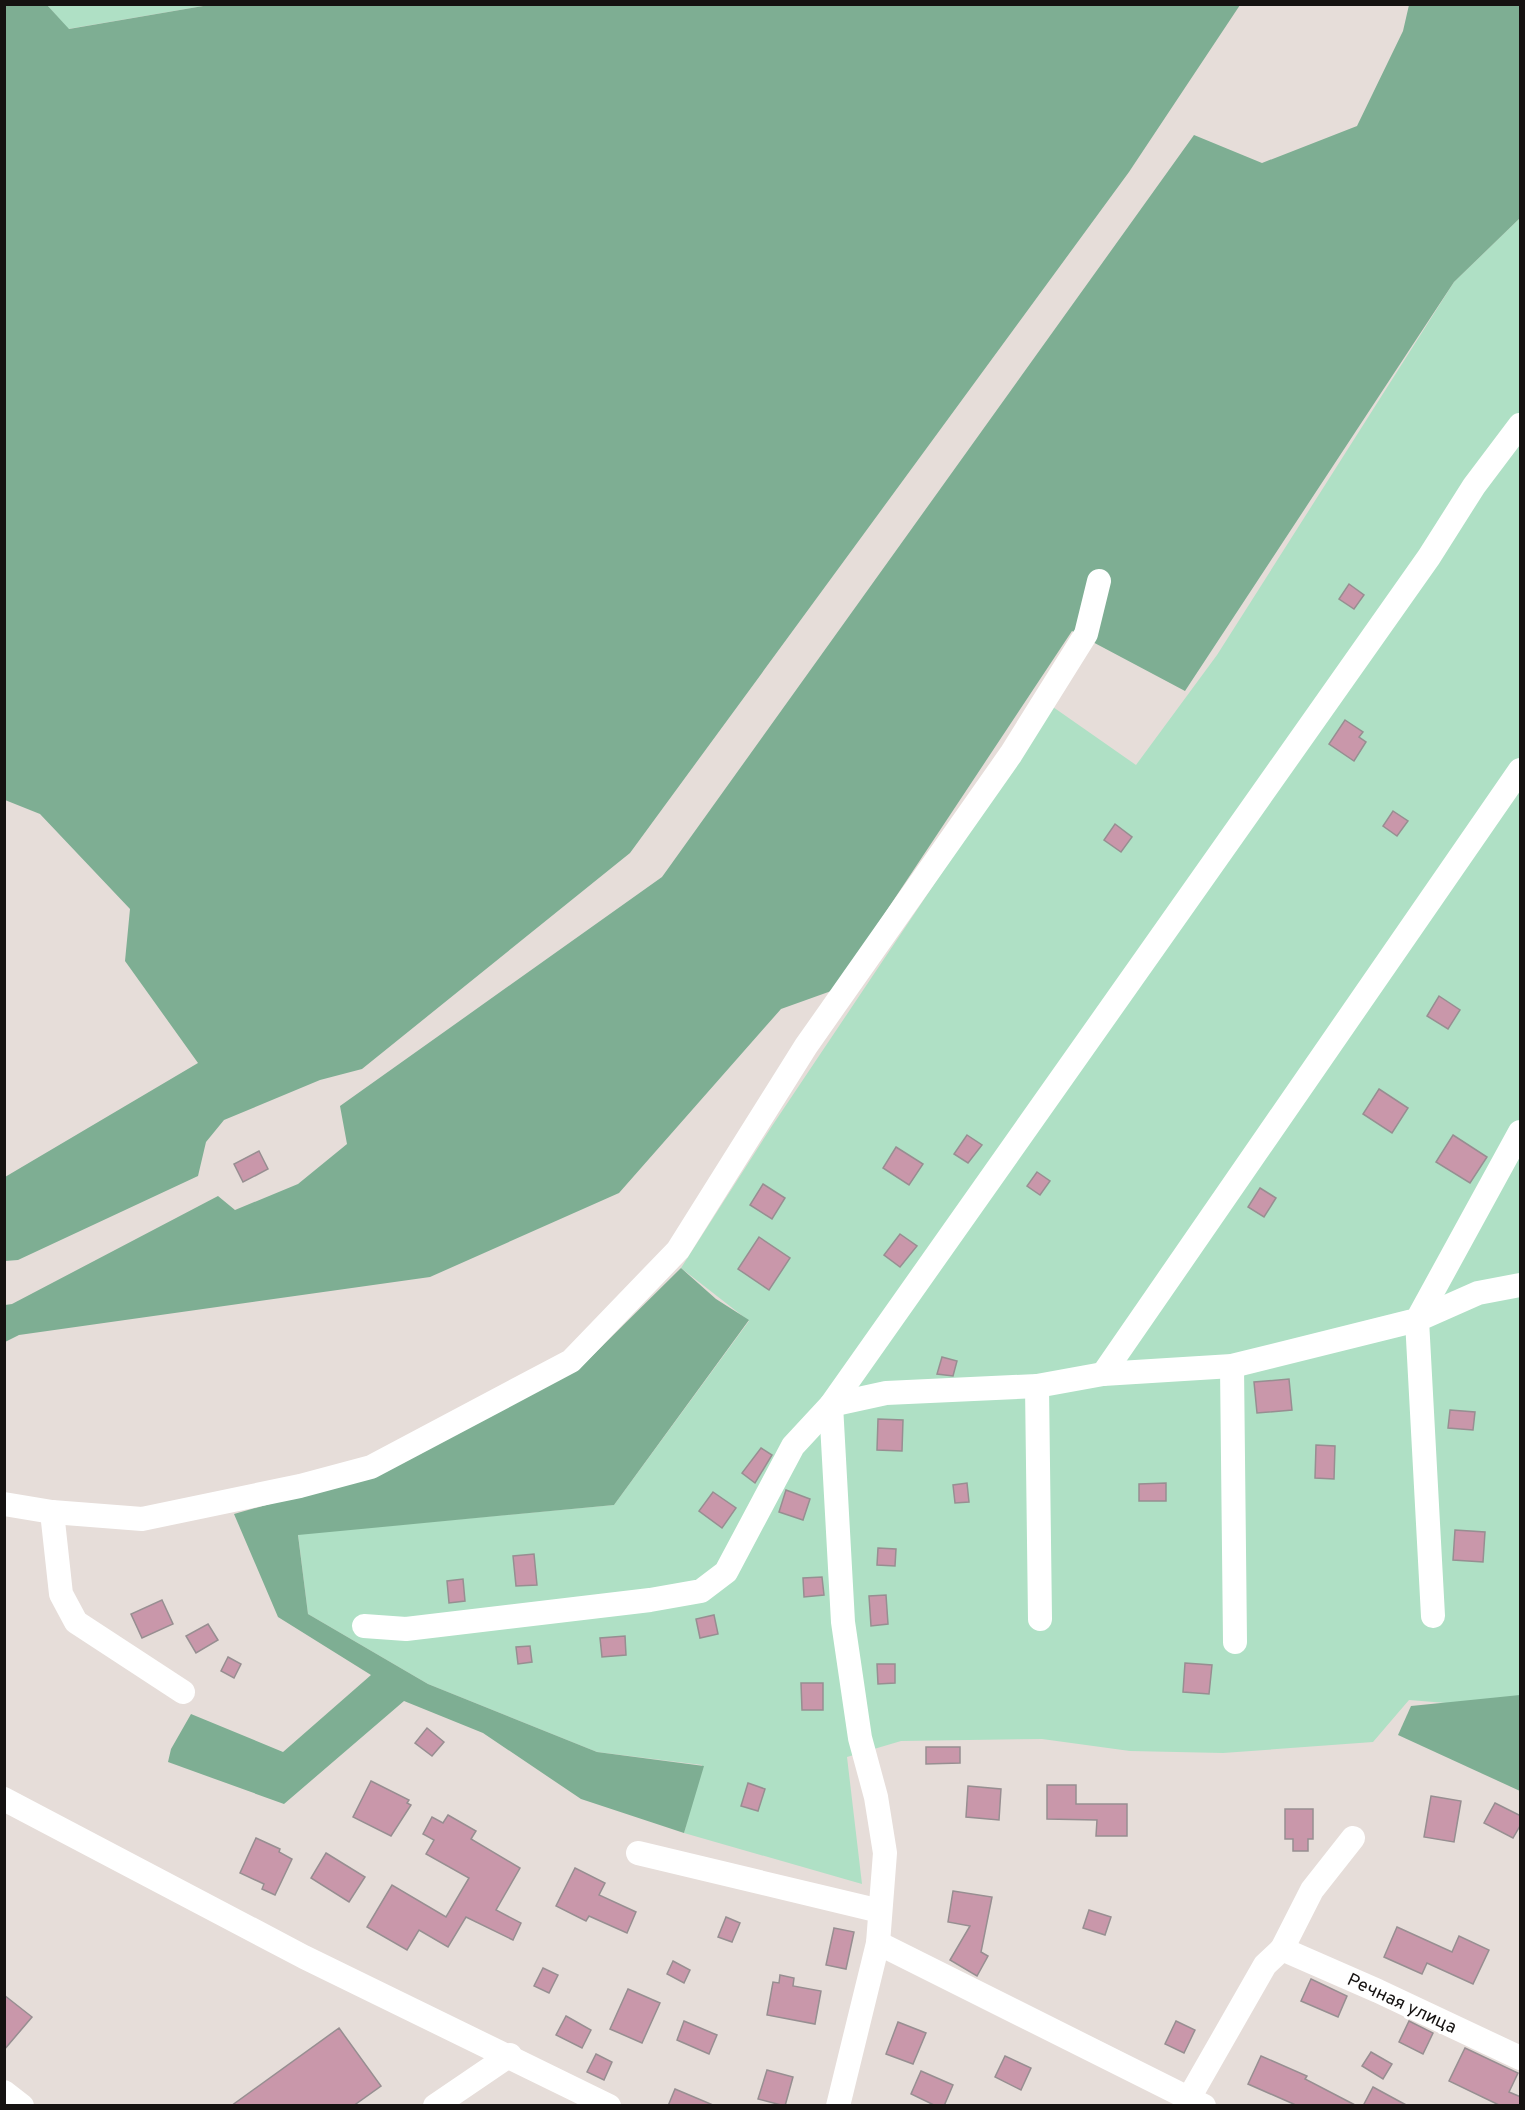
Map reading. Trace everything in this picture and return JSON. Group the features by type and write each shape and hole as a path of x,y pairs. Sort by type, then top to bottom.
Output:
{"street":[{"path":"364,1626 406,1629 650,1600 701,1591 726,1572 793,1446 831,1405 1429,557 1474,486 1521,425"},
{"path":"4,1504 52,1512 142,1519 300,1486 371,1467 571,1361 678,1250 807,1046 1011,754 1086,634 1100,580"},
{"path":"1103,1374 1521,770"},
{"path":"1433,1616 1417,1320 1521,1132"},
{"path":"831,1405 886,1393 1037,1386 1103,1374 1232,1366 1417,1320 1478,1293 1521,1285"},
{"path":"1232,1366 1235,1642"},
{"path":"1037,1386 1040,1619"},
{"path":"831,1405 843,1622 860,1738 876,1797 885,1853 878,1943 838,2106"},
{"path":"52,1512 61,1594 76,1622 183,1692"},
{"path":"4,1799 304,1957 510,2055 609,2106"},
{"path":"878,1943 1196,2102 1265,1965 1282,1949 1312,1890 1353,1838"},
{"path":"639,1853 880,1911"},
{"name":"Речная улица","path":"1282,1949 1521,2058"},
{"path":"435,2106 510,2055"},
{"path":"4,2092 22,2106"}],"green space":[{"path":"5,5 47,5 69,29 209,5 1240,5 1129,172 630,853 362,1069 320,1080 224,1120 206,1142 198,1176 18,1260 5,1261 5,1177 198,1063 125,961 130,909 40,814 5,800"},
{"path":"47,5 209,5 68,29"},
{"path":"1409,5 1520,5 1520,218 1454,282 1185,691 1072,631 834,990 781,1009 619,1193 430,1277 19,1335 5,1342 5,1305 12,1304 218,1196 235,1210 298,1184 347,1144 340,1106 662,877 1194,135 1262,163 1357,126 1403,31"},
{"path":"1520,218 1520,1709 1409,1700 1373,1742 1223,1753 1130,1751 1042,1739 901,1741 847,1757 862,1884 684,1833 702,1765 597,1752 428,1684 308,1614 298,1534 614,1505 749,1321 681,1268 772,1126 1053,707 1136,765 1217,655 1454,282"},
{"path":"681,1268 716,1299 749,1320 614,1505 298,1535 308,1614 428,1684 597,1752 704,1766 684,1833 581,1799 483,1733 404,1701 284,1804 168,1762 171,1749 191,1714 283,1752 371,1675 278,1617 234,1514 355,1480 578,1370"},
{"path":"1520,1695 1520,1791 1398,1735 1411,1706"}],"building":[{"path":"1349,584 1364,595 1354,609 1339,599"},
{"path":"1345,720 1363,732 1359,737 1366,742 1354,761 1329,744"},
{"path":"1393,811 1408,821 1397,836 1383,826"},
{"path":"1115,824 1132,837 1121,852 1104,840"},
{"path":"1439,996 1460,1010 1448,1029 1427,1016"},
{"path":"1379,1089 1408,1108 1392,1133 1363,1114"},
{"path":"967,1135 982,1145 968,1163 954,1154"},
{"path":"1453,1135 1487,1157 1470,1183 1436,1162"},
{"path":"896,1147 923,1164 909,1185 883,1168"},
{"path":"259,1151 268,1169 243,1182 234,1164"},
{"path":"1037,1172 1050,1181 1040,1195 1027,1186"},
{"path":"763,1184 785,1198 772,1219 750,1205"},
{"path":"1260,1188 1276,1198 1264,1217 1248,1207"},
{"path":"900,1234 917,1246 900,1267 884,1255"},
{"path":"759,1237 790,1258 769,1290 738,1269"},
{"path":"942,1357 957,1361 953,1376 937,1374"},
{"path":"1289,1379 1292,1410 1257,1413 1254,1382"},
{"path":"1450,1410 1475,1412 1473,1430 1448,1428"},
{"path":"878,1419 903,1420 902,1451 877,1450"},
{"path":"1316,1445 1335,1446 1334,1479 1315,1478"},
{"path":"761,1448 772,1455 755,1483 742,1473"},
{"path":"967,1483 969,1502 955,1503 953,1485"},
{"path":"1166,1483 1166,1501 1139,1501 1139,1484"},
{"path":"786,1490 810,1499 803,1520 779,1512"},
{"path":"713,1492 736,1508 722,1528 699,1511"},
{"path":"1455,1530 1485,1532 1483,1562 1453,1560"},
{"path":"878,1548 896,1549 895,1566 877,1565"},
{"path":"534,1554 537,1585 516,1586 513,1556"},
{"path":"822,1577 824,1595 804,1597 803,1578"},
{"path":"463,1579 465,1601 449,1603 447,1581"},
{"path":"886,1595 888,1624 871,1626 869,1596"},
{"path":"162,1600 173,1624 142,1638 131,1614"},
{"path":"714,1615 718,1634 700,1638 696,1619"},
{"path":"208,1624 218,1640 196,1653 186,1636"},
{"path":"625,1636 626,1655 602,1657 600,1638"},
{"path":"530,1646 532,1662 518,1664 516,1647"},
{"path":"228,1657 241,1664 234,1678 221,1671"},
{"path":"1185,1663 1212,1665 1209,1694 1183,1692"},
{"path":"877,1664 895,1664 895,1683 878,1684"},
{"path":"801,1683 823,1683 823,1710 802,1710"},
{"path":"427,1728 444,1742 432,1756 415,1743"},
{"path":"926,1747 960,1747 960,1763 926,1764"},
{"path":"371,1781 409,1800 407,1803 411,1805 391,1836 353,1817"},
{"path":"748,1783 765,1789 758,1811 741,1806"},
{"path":"1047,1785 1076,1785 1076,1804 1127,1804 1127,1836 1096,1836 1097,1820 1047,1819"},
{"path":"968,1786 1001,1789 999,1820 966,1817"},
{"path":"1431,1796 1461,1801 1454,1842 1424,1837"},
{"path":"1495,1803 1521,1816 1521,1824 1513,1838 1484,1823"},
{"path":"1285,1809 1313,1809 1313,1839 1308,1839 1308,1851 1293,1851 1293,1839 1285,1839"},
{"path":"448,1815 476,1831 471,1839 520,1868 496,1910 521,1923 513,1940 466,1917 448,1947 419,1930 407,1950 367,1927 392,1885 446,1917 469,1878 426,1854 434,1840 423,1834 432,1817 443,1823"},
{"path":"256,1838 280,1849 279,1852 292,1859 275,1895 262,1889 264,1884 240,1873"},
{"path":"326,1853 365,1877 349,1902 311,1878"},
{"path":"575,1868 605,1883 599,1895 636,1912 627,1933 589,1916 586,1921 556,1906"},
{"path":"953,1891 992,1897 981,1952 988,1956 977,1976 950,1960 970,1926 948,1922"},
{"path":"1089,1910 1111,1917 1105,1935 1083,1928"},
{"path":"726,1917 740,1923 732,1942 718,1937"},
{"path":"1397,1927 1452,1952 1459,1936 1489,1950 1473,1984 1427,1963 1422,1974 1384,1957"},
{"path":"834,1928 854,1932 846,1969 826,1965"},
{"path":"673,1961 690,1970 684,1983 667,1974"},
{"path":"543,1968 558,1975 549,1993 534,1986"},
{"path":"780,1975 794,1978 793,1986 821,1991 815,2024 767,2015 773,1982 779,1983"},
{"path":"1311,1979 1347,1996 1338,2017 1301,2001"},
{"path":"628,1989 660,2003 642,2043 610,2029"},
{"path":"4,1995 32,2017 4,2050"},
{"path":"566,2016 591,2030 582,2048 556,2035"},
{"path":"684,2021 717,2035 709,2054 677,2040"},
{"path":"1176,2021 1195,2030 1184,2053 1165,2044"},
{"path":"1409,2021 1433,2033 1423,2054 1399,2042"},
{"path":"898,2022 926,2033 913,2064 886,2054"},
{"path":"339,2028 381,2086 353,2106 231,2106"},
{"path":"1465,2048 1518,2073 1509,2092 1521,2097 1521,2106 1501,2106 1449,2081"},
{"path":"1371,2052 1392,2064 1383,2079 1362,2066"},
{"path":"596,2054 612,2062 604,2080 587,2072"},
{"path":"1005,2056 1031,2068 1021,2090 995,2077"},
{"path":"1261,2056 1307,2076 1305,2079 1357,2106 1298,2106 1248,2084"},
{"path":"767,2070 793,2077 785,2106 758,2099"},
{"path":"921,2071 953,2085 944,2106 936,2106 911,2094"},
{"path":"1373,2087 1408,2106 1363,2106"},
{"path":"675,2089 713,2105 713,2106 668,2106"}]}
